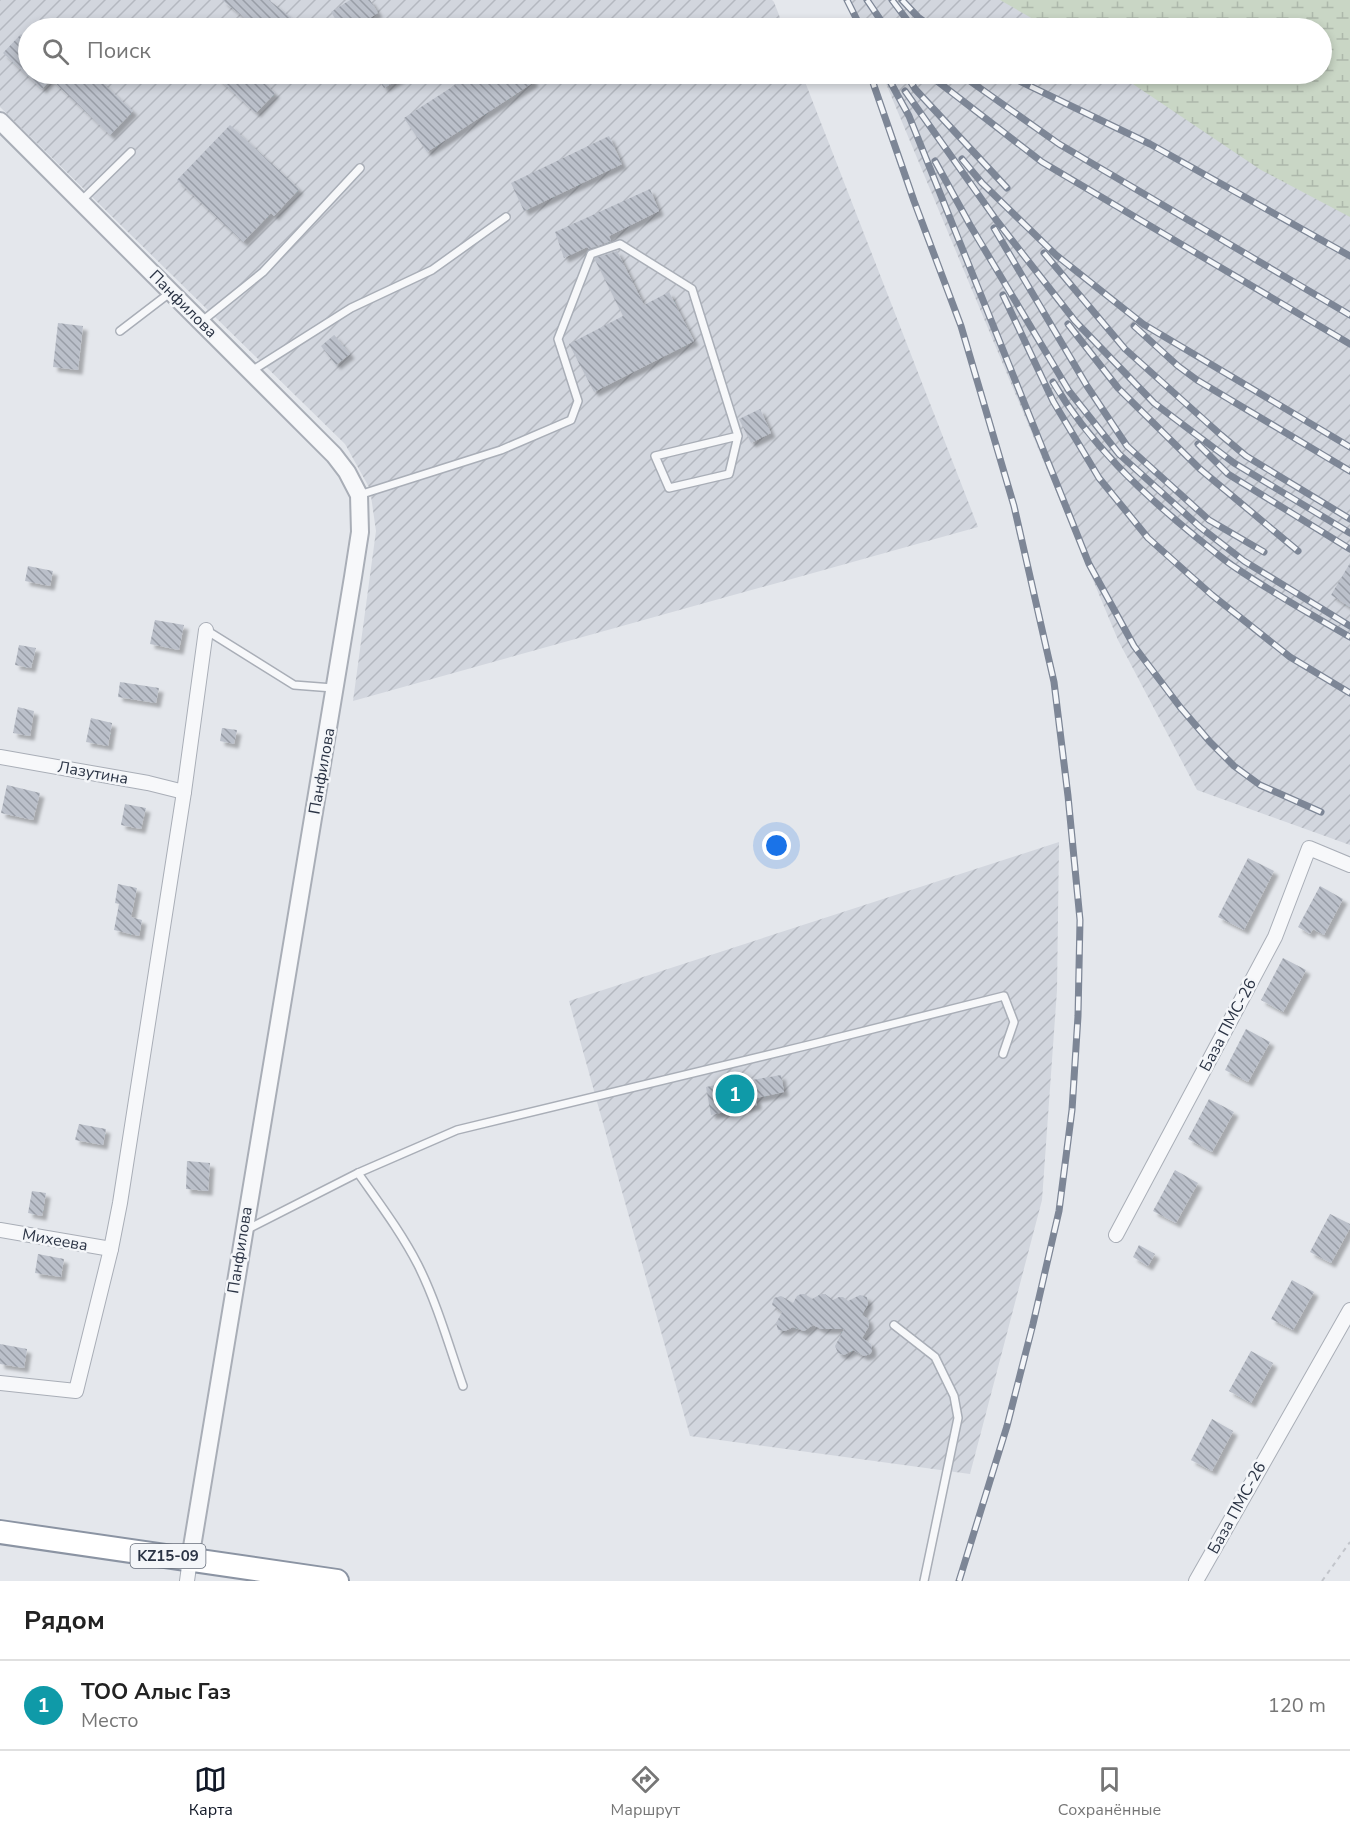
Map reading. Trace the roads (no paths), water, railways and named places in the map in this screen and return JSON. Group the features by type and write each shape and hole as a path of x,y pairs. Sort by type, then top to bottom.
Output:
{"highway":[{"name":"KZ15-09","path":"0,1532 188,1570 337,1581"}],"street":[{"name":"Панфилова","path":"0,121 334,455 347,472 359,495 360,532 336,688 188,1570"},
{"path":"0,1383 76,1391 120,1203 184,792 206,630"},
{"name":"Лазутина","path":"0,758 148,783 184,792"},
{"name":"База ПМС-26","path":"1116,1235 1275,937 1309,848 1350,865"},
{"name":"Михеева","path":"0,1230 111,1249"},
{"name":"База ПМС-26","path":"1196,1581 1350,1310"}],"lane":[{"path":"80,202 131,152"},
{"path":"201,322 263,272 360,168"},
{"path":"250,372 351,308 432,270 506,217"},
{"path":"359,495 501,450 571,420 578,401 558,339 591,254 620,244 692,289 738,436 729,474 669,488 655,456 738,436"},
{"path":"120,331 171,292"},
{"path":"206,630 294,685 336,688"},
{"path":"244,1231 358,1173 457,1130 1004,996 1014,1022 1003,1054"},
{"path":"358,1173 401,1235 418,1267 463,1386"},
{"path":"894,1325 935,1357 954,1396 958,1418 924,1581"}],"railway":[{"path":"847,0 856,18"},
{"path":"867,0 879,18"},
{"path":"892,0 906,18"},
{"path":"902,0 919,18"},
{"path":"873,84 961,326 1014,506 1054,682 1080,920 1078,1016 1072,1110 1059,1211 1007,1426 959,1581"},
{"path":"891,84 909,116 1089,564 1134,646 1180,707 1234,766 1260,785 1321,812"},
{"path":"912,84 1007,188"},
{"path":"941,84 1042,162 1350,344"},
{"path":"974,84 1059,144 1350,315"},
{"path":"1026,84 1150,144 1350,256"},
{"path":"905,91 997,221 1075,321 1154,403 1234,463 1350,533"},
{"path":"962,159 982,183 1056,255 1143,324 1350,447"},
{"path":"935,161 970,225 1069,391 1119,454 1200,527 1244,561 1350,626"},
{"path":"994,228 1087,386 1127,446 1209,520 1264,552"},
{"path":"1044,253 1125,349 1221,435 1246,456 1350,519"},
{"path":"1003,295 1053,401 1099,478 1148,538 1212,595 1290,657 1350,693"},
{"path":"1068,324 1118,388 1200,469 1298,551"},
{"path":"1134,326 1197,380 1350,471"},
{"path":"1053,382 1083,426 1100,446 1137,485 1176,520 1236,568 1350,637"},
{"path":"1198,444 1228,474 1350,549"}],"place":[{"name":"ТОО Алыс Газ","path":"735,1094"}]}
